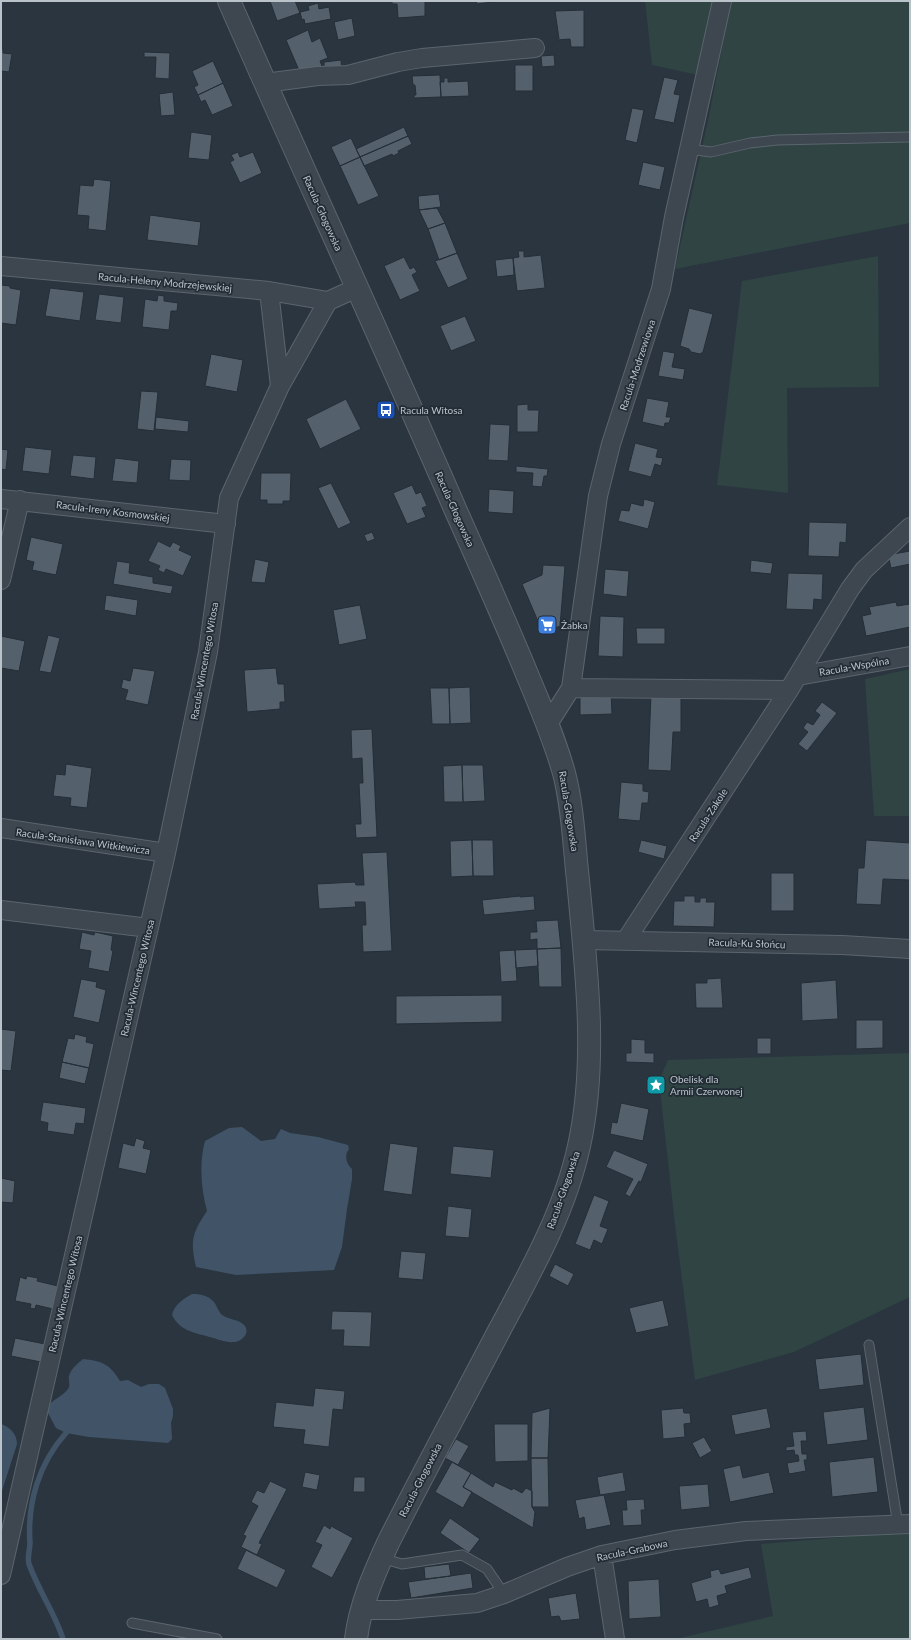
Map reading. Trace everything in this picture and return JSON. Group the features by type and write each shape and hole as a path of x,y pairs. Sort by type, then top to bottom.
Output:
{"street":[{"name":"Racula-Głogowska","path":"229,1 508,630 548,724 565,775 572,821 584,940 588,1022 588,1084 578,1150 569,1181 545,1241 523,1286 381,1558 361,1610 356,1639"},
{"name":"Racula-Modrzewiowa","path":"548,724 572,688 598,496 611,444 661,289 674,217 722,1"},
{"path":"265,83 318,76 348,76 398,62 422,58 534,48"},
{"name":"Racula-Heleny Modrzejewskiej","path":"1,266 269,291 328,301"},
{"path":"328,301 357,288"},
{"path":"269,291 280,386"},
{"name":"Racula-Wincentego Witosa","path":"1,1575 4,1545 166,853 208,652 229,498 280,386 328,301"},
{"name":"Racula-Ireny Kosmowskiej","path":"1,498 226,524"},
{"path":"1,580 20,500"},
{"name":"Racula-Zakole","path":"626,940 794,683 850,589 864,570 910,527"},
{"name":"Racula-Wspólna","path":"794,683 910,656"},
{"path":"572,688 794,683"},
{"name":"Racula-Stanisława Witkiewicza","path":"1,828 166,853"},
{"path":"1,910 148,928"},
{"name":"Racula-Ku Słońcu","path":"584,940 910,949"},
{"name":"Racula-Grabowa","path":"361,1610 397,1610 477,1603 504,1594 567,1567 602,1555 675,1540 746,1531 904,1524"},
{"path":"602,1555 614,1639"}],"lane":[{"path":"689,149 711,152 750,143 778,140 910,137"},
{"path":"869,1345 904,1524"},
{"path":"381,1558 402,1564 462,1555 487,1569 504,1594"},
{"path":"132,1623 217,1639"}],"green space":[{"path":"645,1 721,1 707,77 652,65"},
{"path":"731,1 910,1 910,223 675,269 709,116"},
{"path":"878,256 879,387 787,388 788,493 717,485 742,281"},
{"path":"910,669 910,816 874,816 865,679"},
{"path":"910,1053 910,1297 794,1352 695,1380 676,1233 659,1081 668,1060"},
{"path":"910,1534 910,1639 676,1639 773,1616 761,1544 867,1535"}],"water":[{"path":"242,1127 261,1141 275,1139 281,1129 290,1133 318,1137 348,1145 349,1149 347,1151 346,1159 348,1165 352,1169 352,1179 342,1247 334,1270 236,1275 196,1267 193,1250 195,1232 207,1211 203,1194 201,1167 205,1141 229,1128"},
{"path":"192,1294 207,1296 214,1302 222,1315 242,1323 247,1331 245,1336 237,1342 225,1341 193,1332 179,1325 172,1315 173,1311 179,1303"},
{"path":"83,1359 105,1364 113,1371 120,1381 128,1380 141,1387 149,1384 159,1384 165,1388 173,1409 171,1423 172,1439 168,1443 89,1437 66,1433 56,1428 48,1413 47,1407 68,1389 70,1373"},
{"path":"1,1424 12,1431 16,1437 17,1444 1,1494"}],"building":[{"path":"270,1 295,1 300,13 277,21"},
{"path":"392,1 425,1 425,16 398,18 397,4 392,4"},
{"path":"476,1 501,1 477,4"},
{"path":"318,3 319,9 329,7 331,19 305,24 304,19 302,20 300,12 309,10 308,6"},
{"path":"584,10 584,47 571,47 570,39 557,40 557,38 559,39 555,11"},
{"path":"352,18 355,36 338,40 334,22"},
{"path":"308,30 312,42 320,38 328,58 320,61 322,66 301,75 286,40"},
{"path":"1,48 3,49 3,53 12,54 9,72 1,71"},
{"path":"144,52 170,53 169,79 155,78 156,57 144,57"},
{"path":"554,55 555,66 542,67 541,56"},
{"path":"341,60 342,71 324,72 324,62"},
{"path":"213,61 223,83 198,95 194,87 198,85 192,71"},
{"path":"515,65 533,65 533,91 515,91"},
{"path":"440,75 441,97 414,98 414,95 416,95 412,76"},
{"path":"664,77 678,80 674,94 680,95 674,123 654,119"},
{"path":"444,78 448,78 448,82 468,81 469,96 441,97 440,82 444,82"},
{"path":"223,83 233,106 212,115 205,100 201,102 198,95"},
{"path":"173,92 175,115 161,116 159,94"},
{"path":"632,108 644,110 637,143 625,140"},
{"path":"404,127 408,136 360,157 356,149"},
{"path":"191,132 212,135 209,160 188,158"},
{"path":"408,136 412,144 398,151 399,153 393,156 392,154 364,166 360,157"},
{"path":"351,138 360,157 340,166 331,147"},
{"path":"238,152 240,157 253,152 262,173 240,183 230,162 234,160 231,155"},
{"path":"360,157 379,196 358,205 340,166"},
{"path":"643,162 665,167 660,190 638,185"},
{"path":"94,179 111,181 106,231 88,229 89,216 77,215 80,185 93,186"},
{"path":"439,194 441,207 419,210 418,196"},
{"path":"437,208 445,223 428,229 419,210"},
{"path":"150,215 201,222 198,246 147,240"},
{"path":"445,223 457,253 439,260 428,229"},
{"path":"518,251 524,251 524,257 541,255 545,288 517,291 513,258 519,257"},
{"path":"457,253 468,279 448,288 435,261"},
{"path":"404,257 410,269 414,267 417,272 412,275 420,291 400,300 384,266"},
{"path":"513,258 514,275 497,277 495,260"},
{"path":"1,285 10,286 10,288 21,290 16,325 1,323"},
{"path":"50,288 84,292 80,321 45,316"},
{"path":"99,294 124,297 121,323 95,320"},
{"path":"158,295 164,296 164,301 178,303 177,311 171,311 169,330 142,327 145,299 157,301"},
{"path":"689,308 713,314 703,352 700,354 691,352 689,349 680,346"},
{"path":"465,316 476,341 451,351 440,326"},
{"path":"663,351 675,353 672,367 685,369 683,380 658,376"},
{"path":"211,354 243,360 237,392 205,386"},
{"path":"141,391 158,392 154,431 137,429"},
{"path":"647,398 669,402 666,417 671,417 669,423 665,423 664,427 642,422"},
{"path":"346,399 361,429 320,449 306,419"},
{"path":"528,404 528,410 539,410 538,432 517,432 517,405"},
{"path":"156,417 189,421 188,432 155,429"},
{"path":"490,424 510,425 508,461 488,460"},
{"path":"635,443 658,449 656,457 663,458 661,466 655,464 651,477 628,471"},
{"path":"25,447 52,450 49,474 22,471"},
{"path":"1,449 8,450 6,470 1,469"},
{"path":"73,455 96,457 94,479 70,476"},
{"path":"115,458 139,461 137,483 112,481"},
{"path":"171,459 191,460 190,481 169,480"},
{"path":"516,466 548,469 547,476 544,476 542,487 532,486 533,473 516,472"},
{"path":"261,473 291,473 290,501 283,501 283,504 267,504 267,500 260,500"},
{"path":"331,483 351,523 338,529 318,488"},
{"path":"412,485 416,494 421,492 427,506 422,508 426,517 407,524 393,493"},
{"path":"489,489 514,491 513,514 488,512"},
{"path":"644,499 655,502 648,529 618,521 621,510 629,511 631,503 643,506"},
{"path":"809,522 847,523 846,543 840,542 839,557 808,556"},
{"path":"372,532 375,539 367,542 364,535"},
{"path":"31,537 63,544 56,575 32,570 34,562 26,560"},
{"path":"158,541 170,547 173,542 181,546 179,550 192,556 183,576 166,569 164,573 158,570 160,566 148,561"},
{"path":"910,551 910,564 891,568 888,555"},
{"path":"255,559 269,562 265,583 251,582"},
{"path":"751,560 773,563 771,574 750,572"},
{"path":"117,561 130,563 129,573 153,577 153,583 173,586 171,594 113,584"},
{"path":"543,565 565,566 560,626 543,633 522,584 542,575"},
{"path":"605,569 629,571 627,597 603,594"},
{"path":"788,573 823,574 822,600 814,599 813,610 786,609"},
{"path":"106,595 138,600 136,616 104,610"},
{"path":"896,602 897,606 910,604 910,627 866,636 862,616 871,614 869,607"},
{"path":"360,605 367,639 339,645 333,610"},
{"path":"600,616 624,617 623,657 598,656"},
{"path":"636,628 665,628 665,644 637,644"},
{"path":"48,635 60,638 51,673 39,671"},
{"path":"1,636 25,641 19,671 1,668"},
{"path":"133,668 155,671 148,705 125,700 128,690 121,688 123,679 130,681"},
{"path":"276,668 278,684 284,684 285,702 280,702 280,709 247,712 244,670"},
{"path":"470,687 471,723 450,724 449,688"},
{"path":"430,688 449,688 450,724 432,724"},
{"path":"611,692 612,714 580,715 580,694"},
{"path":"651,694 681,694 681,732 673,732 671,771 648,770"},
{"path":"822,702 837,713 807,751 798,744 808,732 803,728 807,722 813,725 820,715 815,711"},
{"path":"372,729 377,837 356,838 355,824 361,824 359,783 363,783 362,758 352,759 351,730"},
{"path":"66,764 92,768 87,808 70,806 71,798 53,796 56,774 65,775"},
{"path":"462,765 463,802 444,802 443,766"},
{"path":"462,765 483,765 485,801 463,802"},
{"path":"621,782 643,784 643,791 649,792 648,803 642,803 640,821 618,819"},
{"path":"472,840 493,840 494,876 473,876"},
{"path":"472,840 473,876 451,877 450,841"},
{"path":"641,840 667,846 664,859 638,852"},
{"path":"866,840 910,843 910,880 883,879 881,905 856,904 858,868 864,868"},
{"path":"387,852 392,951 363,952 362,925 366,925 365,902 355,902 356,907 319,909 317,884 355,882 356,885 364,885 362,853"},
{"path":"771,873 794,873 794,911 771,911"},
{"path":"534,896 535,910 484,915 482,900"},
{"path":"684,896 695,896 695,902 700,902 700,898 707,898 706,902 715,902 714,927 673,926 674,901 684,901"},
{"path":"558,920 561,948 537,949 537,939 530,940 530,932 537,932 536,921"},
{"path":"82,932 94,935 95,932 113,936 111,950 113,951 109,972 88,968 91,951 79,949"},
{"path":"561,948 562,987 539,987 537,949"},
{"path":"537,949 538,966 516,968 515,950"},
{"path":"515,950 517,981 501,982 499,951"},
{"path":"721,978 723,1008 696,1008 695,983 707,983 707,979"},
{"path":"81,979 97,982 96,987 106,990 99,1023 73,1017"},
{"path":"836,980 838,1019 802,1021 801,983"},
{"path":"502,995 502,1022 396,1024 396,996"},
{"path":"856,1020 883,1020 883,1048 856,1049"},
{"path":"1,1029 16,1031 11,1071 1,1070"},
{"path":"75,1034 87,1037 86,1042 94,1044 89,1068 62,1062 68,1038 74,1039"},
{"path":"757,1038 771,1038 771,1054 757,1054"},
{"path":"631,1039 645,1040 645,1053 654,1053 654,1063 626,1062 626,1053 631,1053"},
{"path":"62,1062 89,1068 85,1084 59,1078"},
{"path":"43,1102 86,1108 84,1124 76,1123 74,1135 47,1131 48,1123 40,1121"},
{"path":"621,1103 649,1109 643,1141 610,1134 612,1122 617,1123"},
{"path":"136,1138 145,1141 143,1148 151,1150 146,1174 118,1168 123,1143 134,1146"},
{"path":"390,1143 418,1147 412,1195 383,1191"},
{"path":"453,1146 494,1150 491,1178 450,1174"},
{"path":"614,1150 648,1164 641,1182 639,1181 630,1197 625,1194 633,1179 606,1167"},
{"path":"1,1178 15,1181 13,1203 1,1202"},
{"path":"594,1195 609,1201 600,1226 608,1229 602,1244 594,1240 590,1250 575,1244"},
{"path":"448,1206 472,1209 469,1238 445,1236"},
{"path":"401,1251 426,1253 423,1280 398,1278"},
{"path":"555,1264 574,1274 568,1286 549,1276"},
{"path":"27,1276 38,1278 37,1281 58,1286 53,1309 36,1305 35,1309 30,1308 31,1304 15,1301 20,1277 26,1279"},
{"path":"663,1300 669,1326 636,1333 629,1308"},
{"path":"332,1311 372,1312 370,1347 343,1346 344,1330 331,1330"},
{"path":"15,1338 45,1344 41,1362 11,1356"},
{"path":"861,1354 864,1385 819,1390 815,1359"},
{"path":"315,1388 345,1391 343,1410 333,1409 329,1447 303,1444 305,1430 273,1427 276,1402 313,1406"},
{"path":"864,1407 868,1440 827,1445 823,1412"},
{"path":"550,1408 548,1458 531,1458 532,1413"},
{"path":"683,1408 684,1413 690,1413 691,1423 684,1424 685,1437 663,1439 661,1410"},
{"path":"767,1408 771,1428 735,1435 731,1415"},
{"path":"494,1424 528,1424 528,1461 495,1462"},
{"path":"806,1431 807,1441 801,1441 802,1454 807,1454 807,1460 804,1460 806,1471 789,1474 787,1463 799,1461 798,1455 795,1455 794,1450 786,1451 786,1447 794,1446 792,1432"},
{"path":"704,1437 712,1451 700,1458 692,1443"},
{"path":"456,1439 469,1446 458,1465 445,1458"},
{"path":"874,1457 878,1492 832,1497 829,1462"},
{"path":"531,1458 548,1458 549,1507 532,1507"},
{"path":"452,1462 471,1473 463,1487 472,1492 463,1508 435,1492"},
{"path":"740,1465 743,1478 769,1472 774,1493 730,1502 723,1469"},
{"path":"305,1472 320,1475 317,1490 302,1487"},
{"path":"623,1472 626,1491 600,1495 597,1477"},
{"path":"471,1473 493,1487 495,1482 512,1490 513,1488 522,1493 526,1488 532,1491 532,1507 535,1512 533,1528 463,1487"},
{"path":"354,1477 365,1477 365,1492 353,1492"},
{"path":"270,1481 287,1489 259,1543 262,1544 257,1555 241,1547 246,1536 243,1535 258,1506 251,1502 257,1490 264,1493"},
{"path":"708,1484 710,1507 681,1510 679,1486"},
{"path":"604,1495 611,1525 586,1530 584,1517 579,1519 575,1500"},
{"path":"644,1499 645,1510 641,1510 642,1525 623,1526 622,1510 627,1510 626,1500"},
{"path":"450,1518 480,1539 469,1553 440,1533"},
{"path":"324,1525 330,1529 331,1526 353,1538 332,1578 311,1567 322,1545 315,1542"},
{"path":"246,1550 286,1570 277,1588 237,1569"},
{"path":"449,1564 451,1576 425,1579 424,1567"},
{"path":"749,1567 752,1578 725,1586 727,1593 717,1596 719,1605 709,1608 707,1599 696,1602 691,1583 711,1577 710,1571 719,1569 721,1574"},
{"path":"471,1573 473,1588 411,1598 408,1582"},
{"path":"659,1579 661,1617 629,1619 628,1581"},
{"path":"576,1593 580,1619 561,1621 559,1616 551,1617 548,1598"}],"waterway":[{"path":"63,1639 56,1620 33,1574 28,1559 31,1513 37,1484 49,1457 66,1433"}],"place":[{"name":"Racula Witosa","path":"386,410"},
{"name":"Żabka","path":"547,625"},
{"name":"Obelisk dla Armii Czerwonej","path":"656,1085"}]}
